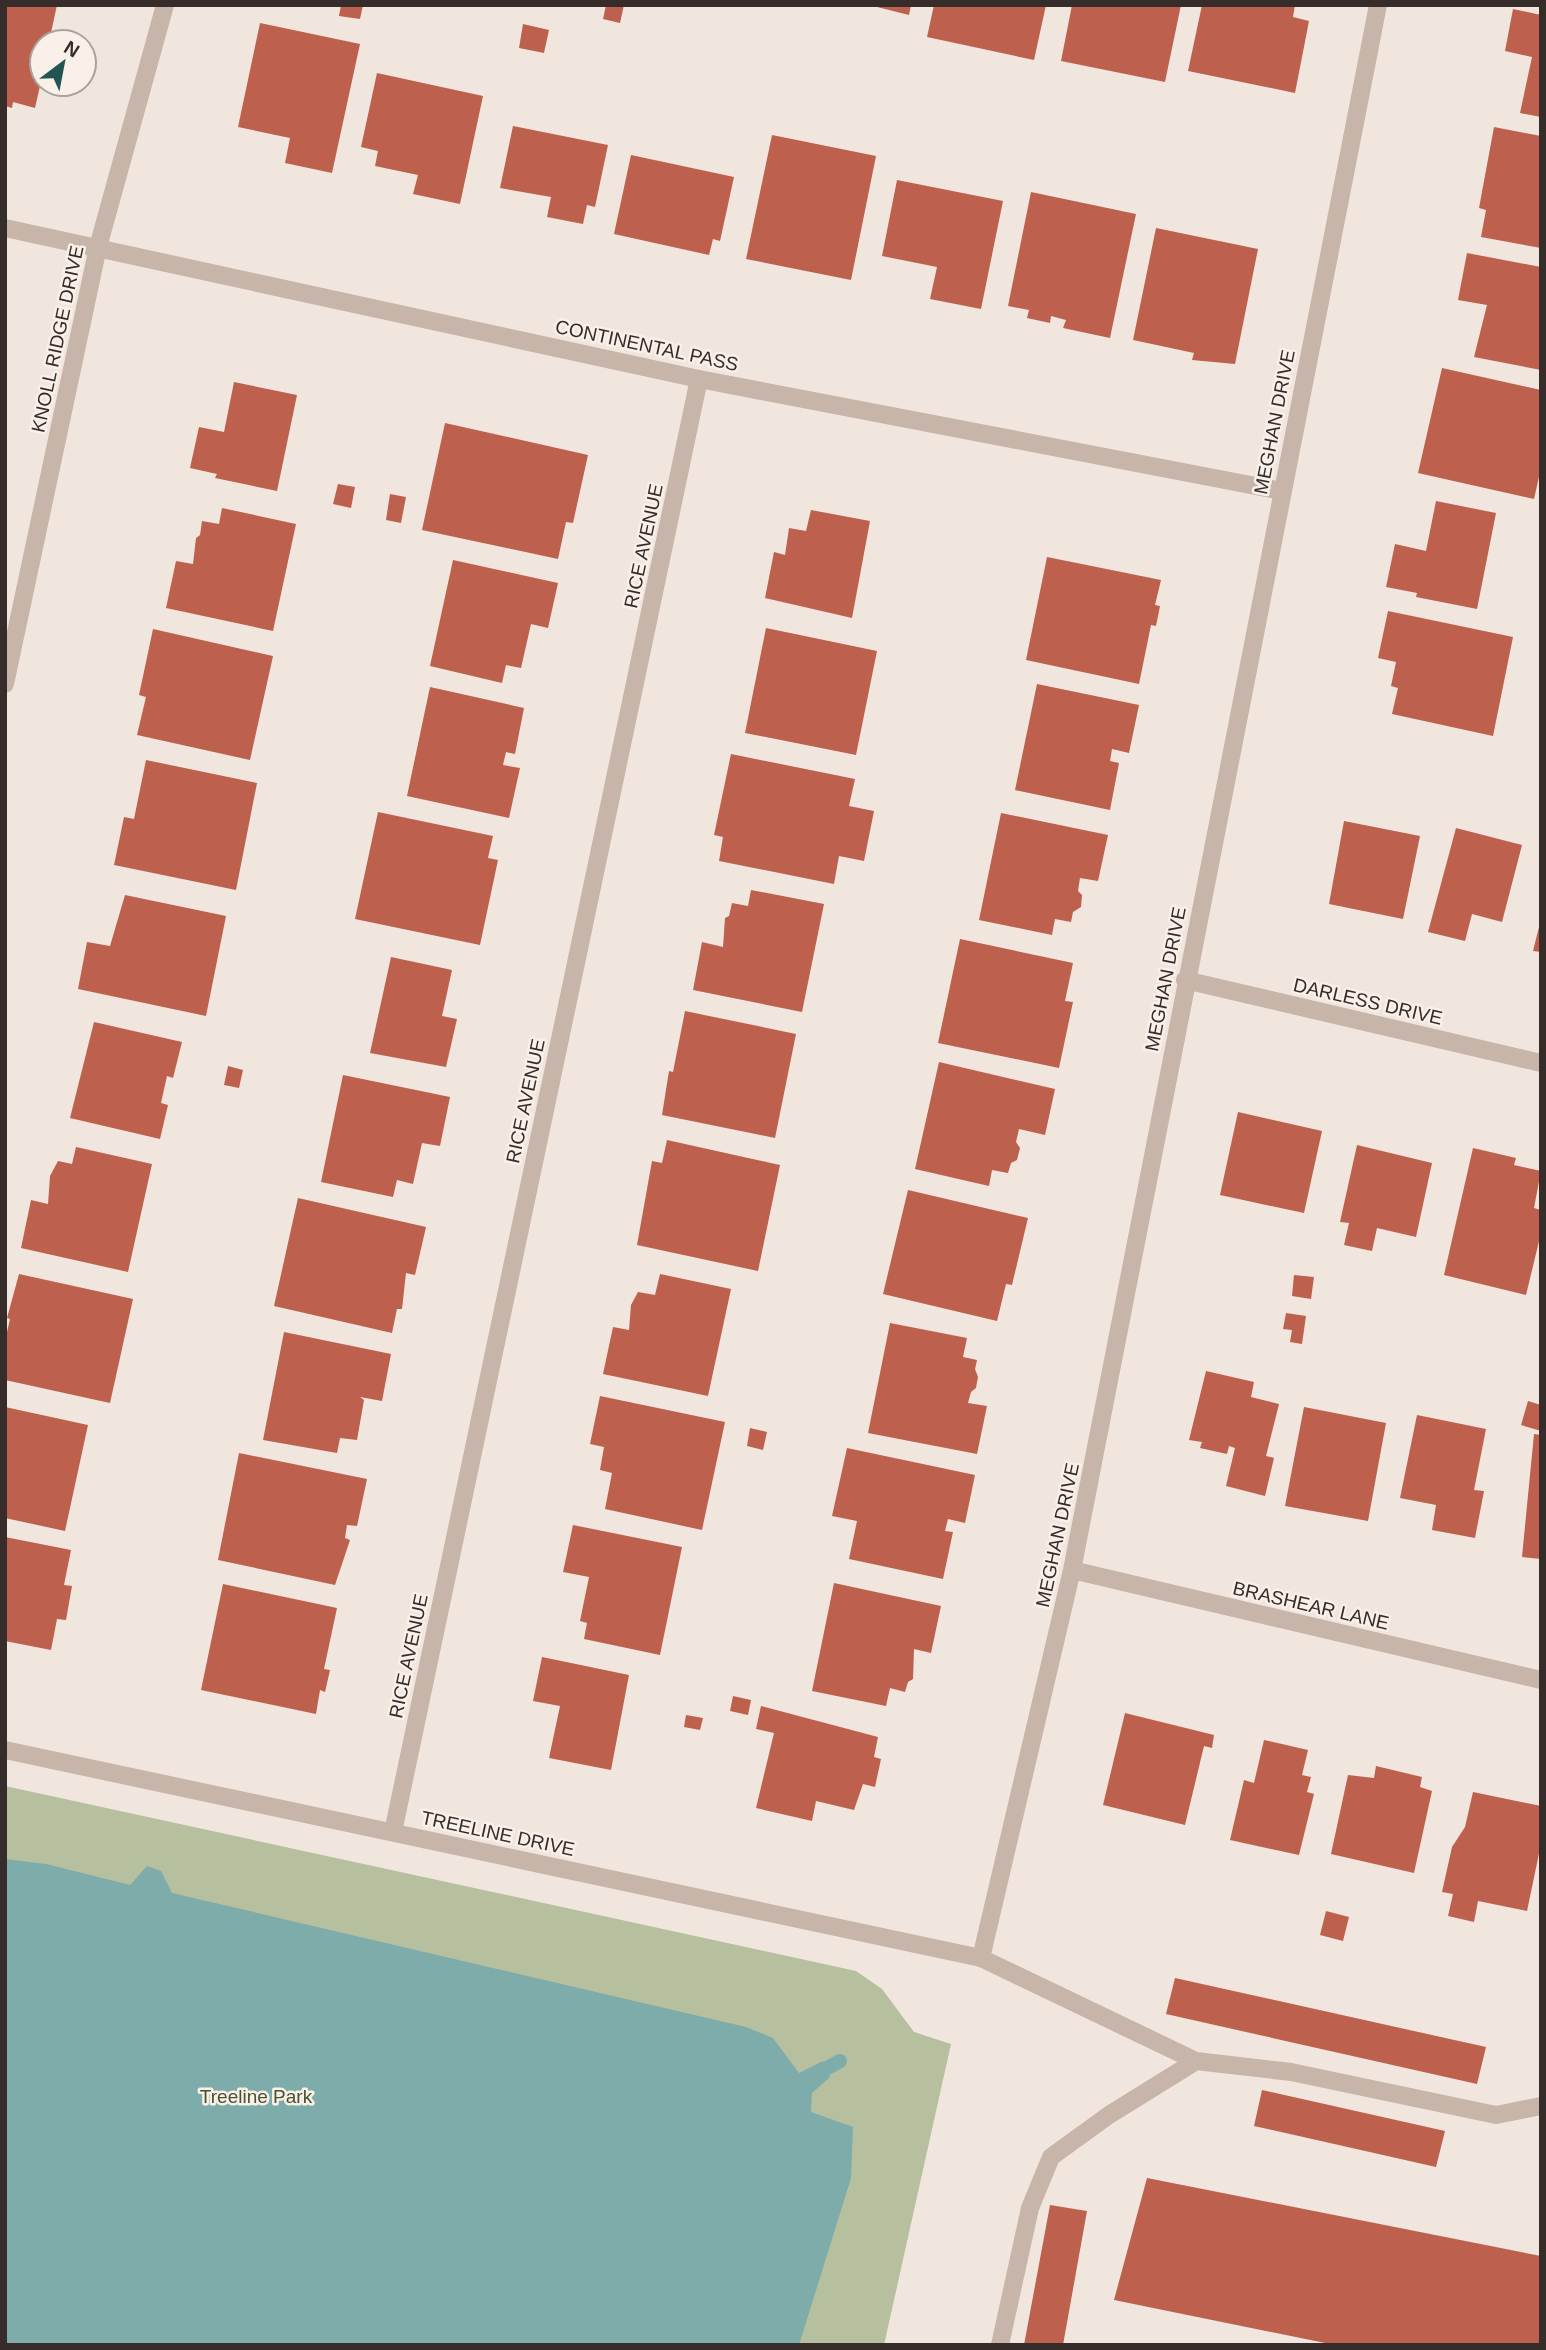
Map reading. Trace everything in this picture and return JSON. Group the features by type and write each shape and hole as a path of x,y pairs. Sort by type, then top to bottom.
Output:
{"street":[{"name":"KNOLL RIDGE DRIVE","path":"5,684 98,247 164,5"},
{"name":"MEGHAN DRIVE","path":"981,1958 1072,1570 1185,980 1378,5"},
{"name":"CONTINENTAL PASS","path":"5,228 699,379 1282,491"},
{"name":"RICE AVENUE","path":"393,1832 699,379"},
{"name":"DARLESS DRIVE","path":"1185,980 1541,1063"},
{"name":"BRASHEAR LANE","path":"1072,1570 1541,1680"},
{"name":"TREELINE DRIVE","path":"5,1750 981,1958 1196,2061 1291,2071 1496,2115 1541,2106"},
{"path":"999,2345 1030,2208 1051,2157 1109,2115 1196,2061"}],"green space":[{"name":"Treeline Park","path":"5,1786 856,1971 882,1989 914,2032 951,2044 884,2345 5,2345"}],"water":[{"name":"Treeline Park","path":"5,1859 46,1864 130,1885 147,1866 161,1871 172,1893 746,2027 773,2038 799,2073 823,2061 830,2077 812,2093 811,2112 853,2127 851,2178 799,2345 5,2345"}],"building":[{"path":"5,5 57,5 52,28 28,28 28,98 37,98 35,108 13,102 12,108 5,106"},
{"path":"341,5 363,5 360,19 339,16"},
{"path":"606,5 624,5 620,23 603,19"},
{"path":"869,5 911,5 909,15"},
{"path":"934,5 1046,5 1034,60 927,37"},
{"path":"1072,5 1181,5 1165,82 1061,61"},
{"path":"1202,5 1295,5 1293,17 1309,21 1295,93 1188,71"},
{"path":"1513,9 1541,15 1541,117 1520,113 1532,57 1505,51"},
{"path":"260,23 360,44 332,173 285,163 290,138 238,127"},
{"path":"523,24 549,30 544,53 519,48"},
{"path":"377,73 483,96 460,204 413,194 418,175 375,166 378,151 361,147"},
{"path":"513,126 608,145 595,207 587,205 583,224 547,217 551,197 500,188"},
{"path":"1494,127 1541,136 1541,248 1481,237 1486,210 1479,208"},
{"path":"772,135 876,156 851,280 746,259"},
{"path":"631,155 734,177 720,241 713,239 709,255 614,234"},
{"path":"897,180 1003,201 981,309 930,299 937,267 882,256"},
{"path":"1031,192 1136,214 1110,338 1063,328 1066,320 1051,316 1050,323 1027,318 1029,310 1008,306"},
{"path":"1156,228 1258,249 1235,364 1192,360 1194,353 1133,340"},
{"path":"1467,253 1541,267 1541,370 1474,357 1487,305 1458,300"},
{"path":"1442,368 1541,390 1541,468 1534,499 1418,473"},
{"path":"234,382 297,395 277,491 215,478 217,474 190,468 199,427 224,432"},
{"path":"445,423 588,455 573,523 566,522 558,559 422,530"},
{"path":"338,484 355,487 351,508 333,504"},
{"path":"390,494 406,497 401,523 386,520"},
{"path":"1436,501 1496,513 1477,609 1416,597 1417,593 1386,587 1395,544 1426,551"},
{"path":"222,508 296,524 273,631 166,608 176,561 193,564 196,538 200,535 202,521 219,524"},
{"path":"811,510 870,521 852,618 765,598 774,552 785,555 789,528 806,531"},
{"path":"1047,557 1161,580 1155,605 1160,606 1156,626 1151,625 1139,684 1026,660"},
{"path":"453,560 558,583 548,628 531,624 521,668 506,665 502,683 430,666"},
{"path":"1388,611 1513,637 1493,736 1392,714 1398,688 1391,686 1396,662 1378,658"},
{"path":"766,628 877,651 856,755 745,733"},
{"path":"153,629 273,656 250,760 137,735 146,697 139,695"},
{"path":"1037,684 1139,705 1129,753 1112,749 1110,761 1119,763 1110,810 1015,790"},
{"path":"430,687 524,708 515,754 506,752 503,765 520,768 509,818 407,796"},
{"path":"731,754 855,779 849,806 874,811 864,861 839,856 834,884 719,861 723,837 714,835"},
{"path":"146,760 257,783 236,890 114,865 124,817 134,819"},
{"path":"378,812 493,836 488,858 498,860 480,945 355,919"},
{"path":"1001,813 1108,835 1098,881 1080,878 1078,891 1082,895 1081,907 1073,912 1071,922 1055,919 1052,935 979,920"},
{"path":"1344,821 1420,836 1403,919 1329,904"},
{"path":"1456,828 1522,845 1502,922 1472,914 1465,941 1428,932"},
{"path":"751,890 824,904 802,1012 693,990 702,942 723,947 725,918 729,916 732,903 748,906"},
{"path":"125,895 226,916 206,1016 78,989 87,942 110,946"},
{"path":"1541,919 1541,952 1533,951"},
{"path":"960,939 1073,963 1065,1001 1073,1002 1059,1068 938,1043"},
{"path":"391,957 452,970 442,1016 457,1019 446,1067 370,1053"},
{"path":"685,1011 796,1034 775,1138 662,1115 669,1071 673,1072"},
{"path":"94,1022 182,1042 173,1078 167,1076 161,1103 168,1105 160,1139 70,1118"},
{"path":"939,1062 1055,1089 1045,1135 1019,1129 1016,1142 1020,1148 1017,1160 1011,1163 1008,1173 992,1170 989,1186 915,1169"},
{"path":"228,1066 243,1070 239,1088 224,1085"},
{"path":"343,1075 450,1097 440,1146 422,1143 413,1184 397,1180 393,1197 321,1182"},
{"path":"1238,1112 1322,1131 1304,1213 1220,1195"},
{"path":"667,1140 780,1165 758,1271 637,1245 652,1161 662,1163"},
{"path":"1357,1145 1432,1163 1416,1237 1377,1228 1372,1251 1344,1245 1349,1223 1340,1222"},
{"path":"76,1147 152,1164 128,1272 21,1248 31,1200 48,1204 50,1176 58,1161 72,1164"},
{"path":"1473,1148 1516,1158 1514,1165 1541,1171 1534,1208 1541,1210 1541,1233 1526,1295 1444,1275"},
{"path":"908,1190 1028,1218 1012,1285 1006,1284 997,1321 883,1294"},
{"path":"298,1198 426,1227 415,1275 406,1273 402,1309 397,1309 392,1333 274,1306"},
{"path":"19,1274 133,1299 110,1403 5,1380 5,1341 10,1319 7,1318"},
{"path":"660,1274 731,1289 708,1396 603,1374 613,1327 629,1330 631,1305 638,1292 655,1295"},
{"path":"1294,1275 1314,1277 1311,1299 1292,1296"},
{"path":"1286,1313 1306,1316 1302,1344 1290,1342 1292,1330 1283,1329"},
{"path":"890,1323 967,1338 963,1357 977,1360 975,1369 978,1377 968,1403 987,1406 977,1454 868,1433"},
{"path":"284,1332 391,1354 382,1401 360,1397 364,1400 357,1440 340,1438 337,1453 263,1440"},
{"path":"1206,1371 1254,1382 1251,1397 1279,1404 1266,1456 1274,1458 1265,1496 1226,1486 1235,1448 1229,1446 1227,1454 1200,1448 1202,1442 1189,1440"},
{"path":"600,1396 725,1422 702,1530 605,1509 612,1473 600,1470 604,1447 590,1444"},
{"path":"1528,1401 1541,1405 1541,1431 1521,1425"},
{"path":"5,1407 88,1425 65,1531 5,1518"},
{"path":"1304,1407 1386,1423 1368,1521 1285,1506"},
{"path":"1417,1415 1486,1429 1474,1490 1484,1491 1475,1538 1432,1530 1436,1505 1400,1498"},
{"path":"750,1428 767,1432 763,1450 747,1446"},
{"path":"1534,1434 1541,1435 1541,1559 1522,1557"},
{"path":"847,1448 975,1475 965,1523 948,1519 945,1531 953,1532 943,1579 849,1559 857,1521 832,1516"},
{"path":"239,1453 367,1479 357,1526 347,1525 345,1538 350,1540 335,1585 218,1560"},
{"path":"573,1525 682,1547 660,1655 584,1639 587,1623 580,1621 589,1577 563,1572"},
{"path":"5,1537 71,1550 64,1585 72,1586 66,1620 57,1619 51,1650 5,1641"},
{"path":"834,1583 941,1606 931,1653 914,1649 913,1679 908,1682 905,1692 890,1688 886,1706 812,1691"},
{"path":"223,1584 337,1608 324,1669 330,1670 325,1692 320,1690 316,1714 201,1690"},
{"path":"542,1657 629,1675 611,1770 549,1758 560,1706 533,1701"},
{"path":"733,1696 751,1700 748,1715 730,1711"},
{"path":"761,1706 878,1737 874,1757 881,1759 875,1787 863,1784 854,1810 816,1801 812,1821 756,1808 774,1733 756,1729"},
{"path":"1125,1713 1214,1735 1212,1748 1204,1746 1185,1825 1103,1805"},
{"path":"686,1715 703,1718 700,1730 684,1727"},
{"path":"1264,1740 1308,1750 1302,1775 1311,1777 1307,1792 1314,1794 1299,1855 1230,1840 1244,1780 1254,1783"},
{"path":"1376,1766 1422,1777 1420,1787 1432,1791 1414,1873 1331,1854 1348,1775 1374,1778"},
{"path":"1473,1792 1541,1806 1541,1844 1527,1911 1478,1901 1474,1922 1448,1916 1453,1894 1442,1892 1452,1847 1465,1827"},
{"path":"1326,1911 1349,1917 1343,1941 1320,1935"},
{"path":"1175,1978 1486,2047 1477,2084 1166,2014"},
{"path":"1262,2090 1445,2131 1436,2167 1254,2126"},
{"path":"1147,2178 1541,2256 1541,2345 1335,2345 1114,2300"},
{"path":"1050,2205 1087,2211 1063,2345 1024,2345"}],"waterway":[{"path":"811,2077 840,2061"}]}
